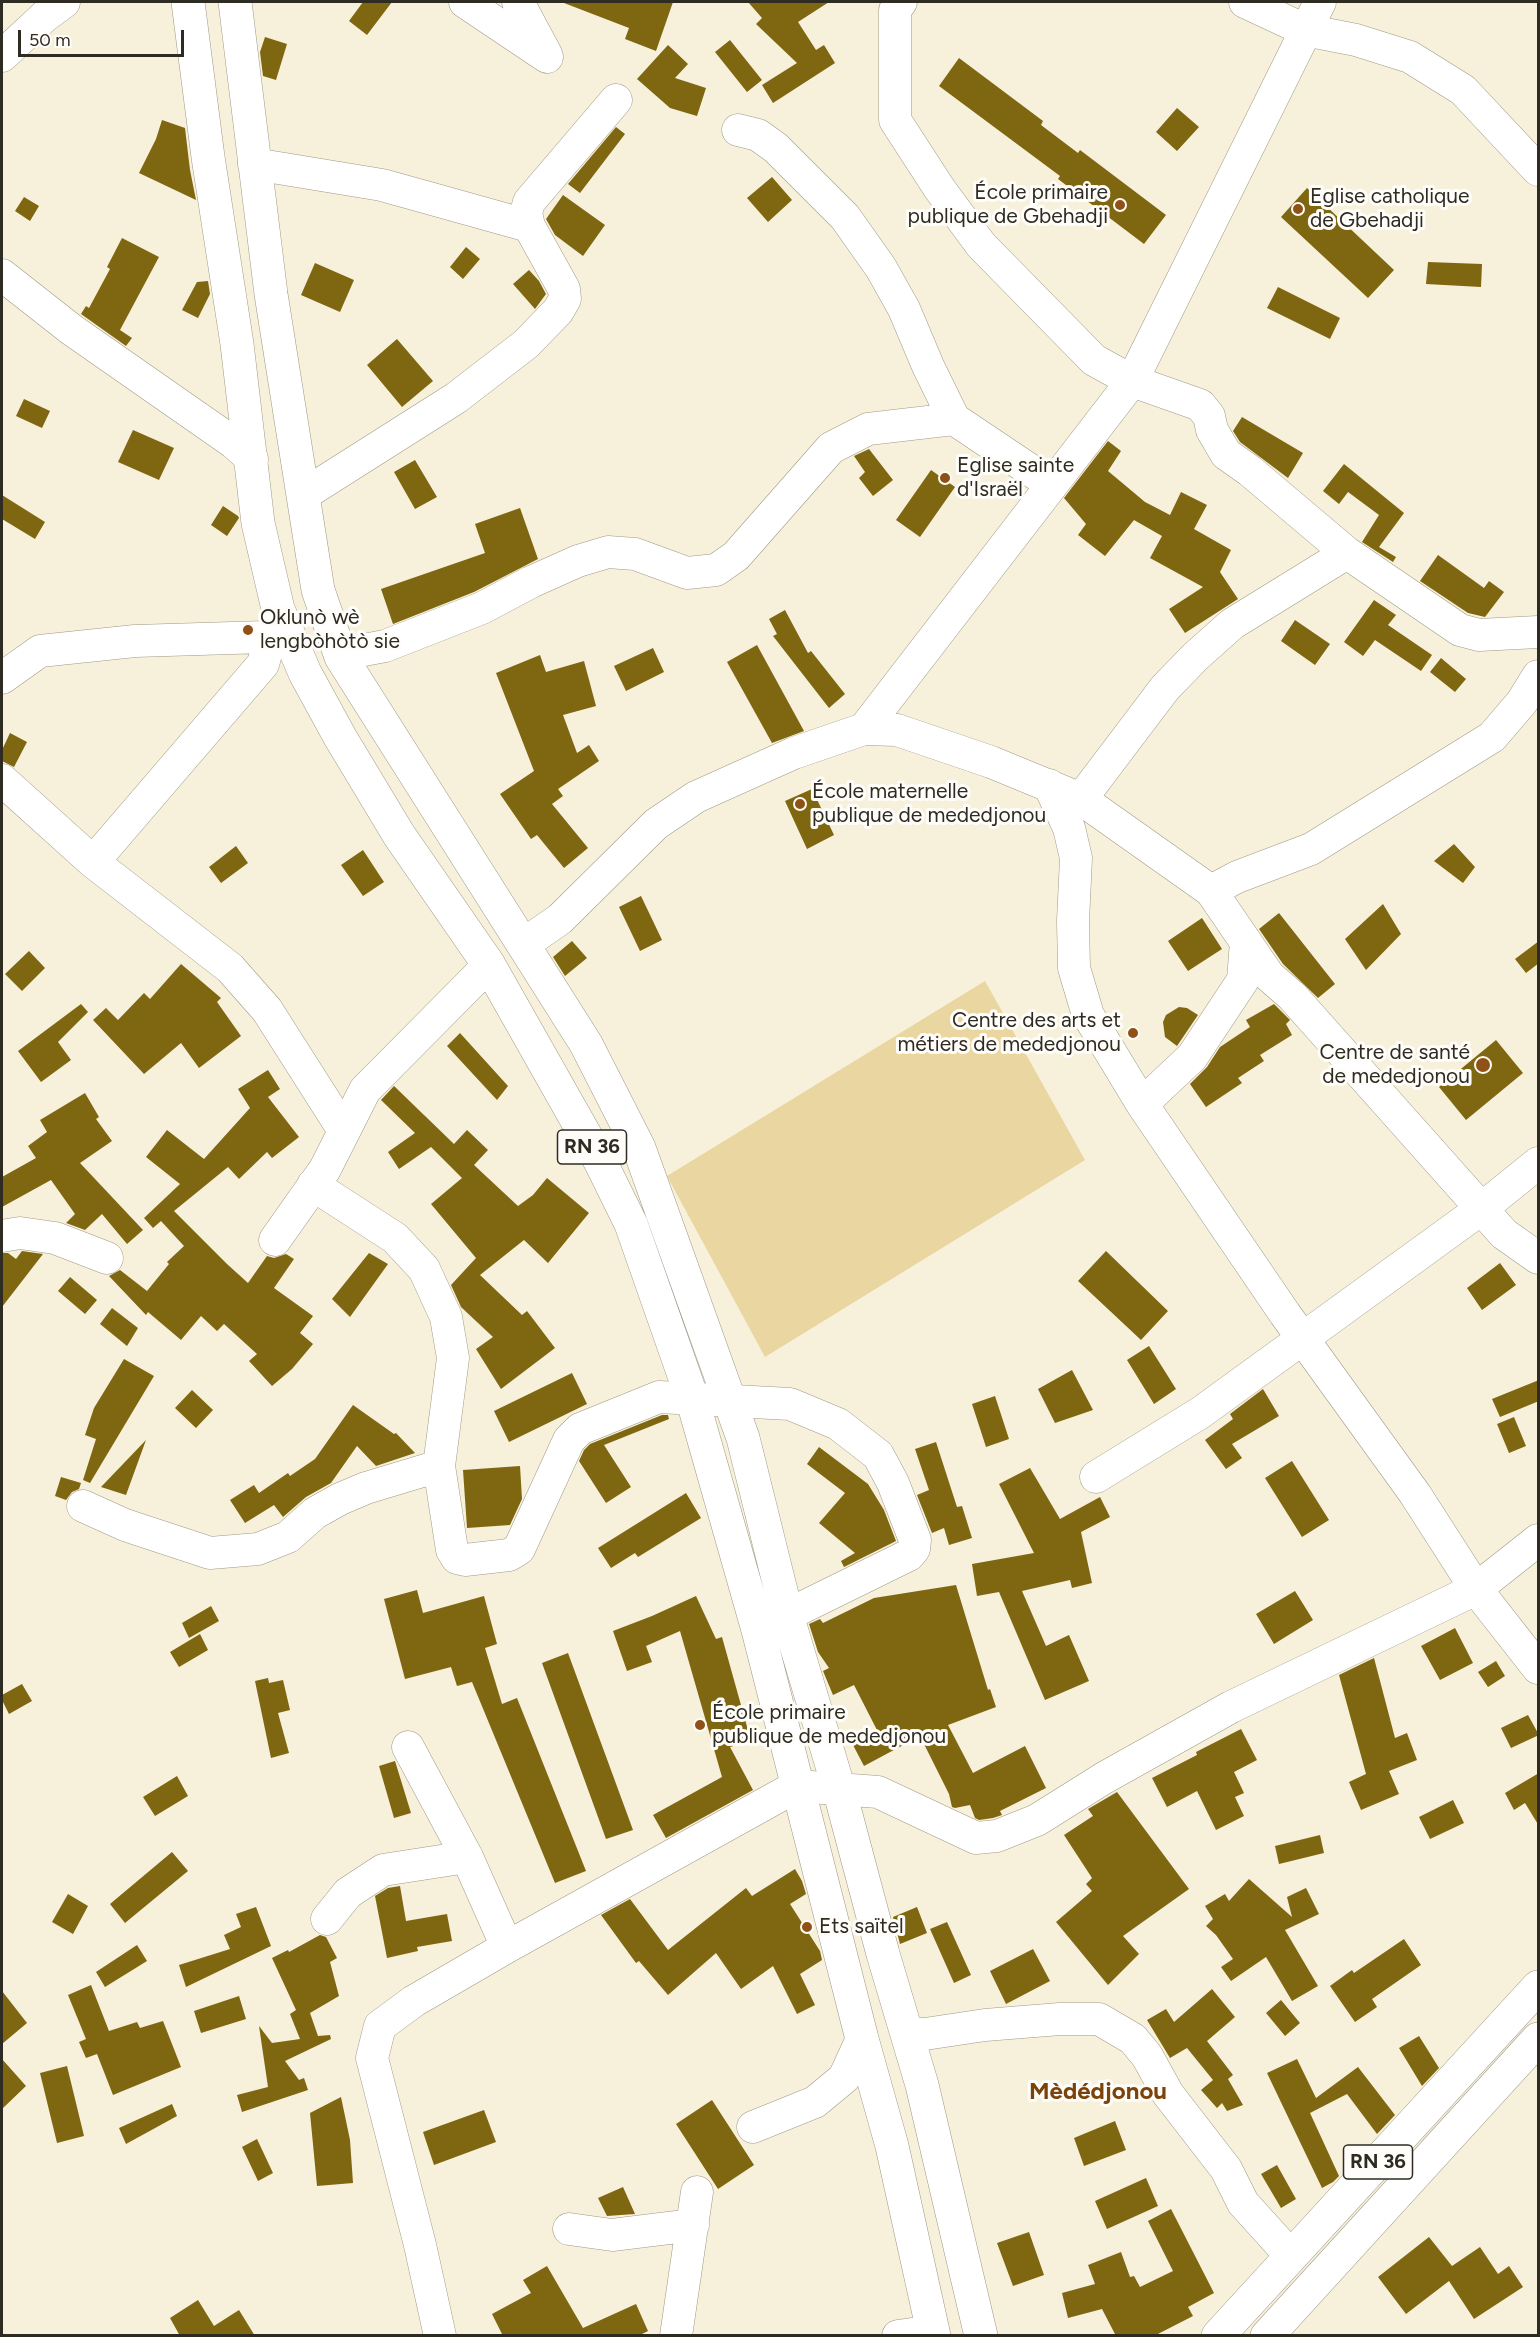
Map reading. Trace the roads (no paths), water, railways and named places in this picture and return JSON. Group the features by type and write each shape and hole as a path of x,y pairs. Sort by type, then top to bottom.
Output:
{"main road":[{"name":"RN 36","path":"235,2 271,294 318,590 341,657 586,1044 639,1148 742,1438 787,1615 839,1789 922,2085 981,2336"},
{"name":"RN 36","path":"185,3 252,459 258,523 280,635 399,835 489,965 601,1162 631,1224 692,1398 758,1630 862,2039 892,2145 934,2333"},
{"name":"RN 36","path":"1218,2336 1539,1987"},
{"name":"RN 36","path":"1267,2336 1539,2039"}],"street":[{"path":"2,56 45,16 64,2"},
{"path":"465,2 547,57 518,2"},
{"path":"901,2 895,10 895,120 939,188 981,245 1094,360 1132,381 1200,405 1209,416 1212,430 1226,454 1250,471 1347,553 1460,630 1479,635 1539,632"},
{"path":"1245,2 1305,30 1356,40 1410,57 1463,90 1539,170"},
{"path":"864,729 1132,381 1320,2"},
{"path":"303,495 456,398 526,344 558,311 565,300 564,289 529,226 526,213 529,202 616,100"},
{"path":"738,130 758,135 776,148 845,217 881,268 904,309 954,419 1051,484"},
{"path":"255,164 382,185 529,226"},
{"path":"2,275 72,330 234,443 252,459"},
{"path":"341,657 385,646 482,608 531,582 578,561 608,552 635,554 687,573 716,570 736,556 831,448 868,429 954,419"},
{"path":"1081,799 1165,688 1195,657 1232,624 1347,553"},
{"path":"2,678 40,651 135,641 280,635"},
{"path":"93,862 263,664 267,650 280,635"},
{"path":"1211,891 1237,878 1311,849 1492,737 1522,702 1539,676"},
{"path":"524,944 560,919 656,824 696,797 794,753 864,729 897,730 991,762 1081,799 1211,891 1269,976 1292,996 1504,1234 1539,1258"},
{"path":"2,780 93,862 230,968 267,1010 344,1131"},
{"path":"1049,785 1069,828 1076,858 1074,968 1088,1015 1142,1104 1304,1339 1415,1494 1476,1589 1539,1668"},
{"path":"1142,1104 1192,1057 1243,980 1246,942"},
{"path":"275,1240 335,1152 365,1090 489,965"},
{"path":"1096,1477 1200,1413 1481,1209 1539,1163"},
{"path":"313,1185 395,1238 424,1269 446,1317 453,1358 440,1466 452,1550 457,1557 465,1560 509,1555 519,1549 569,1440 580,1428 659,1397 790,1404 838,1424 878,1455 893,1483 915,1540 914,1549 909,1555 787,1615"},
{"path":"2,1236 20,1233 55,1238 107,1258"},
{"path":"83,1506 125,1525 210,1553 258,1549 288,1537 315,1513 340,1499 366,1488 440,1466"},
{"path":"440,2336 417,2233 372,2058 374,2042 380,2026 507,1947 797,1786 878,1792 976,1838 997,1836 1037,1820 1104,1778 1231,1707 1476,1589 1539,1540"},
{"path":"408,1747 467,1857 507,1947"},
{"path":"327,1919 348,1893 383,1870 467,1857"},
{"path":"907,2033 925,2034 985,2025 1060,2019 1099,2019 1133,2039 1147,2056 1168,2094 1226,2169 1243,2203 1290,2256"},
{"path":"753,2127 815,2102 844,2078 862,2039"},
{"path":"676,2336 697,2192"},
{"path":"569,2229 612,2235 693,2225"},
{"path":"898,2336 934,2333"}],"place":[{"name":"École primaire publique de Gbehadji","path":"1120,205"},
{"name":"Eglise catholique de Gbehadji","path":"1298,209"},
{"name":"Eglise sainte d'Israël","path":"945,478"},
{"name":"Oklunò wè lengbòhòtò sie","path":"248,630"},
{"name":"École maternelle publique de mededjonou","path":"800,804"},
{"name":"Centre des arts et métiers de mededjonou","path":"1133,1033"},
{"name":"Centre de santé de mededjonou","path":"1483,1065"},
{"name":"École primaire publique de mededjonou","path":"700,1725"},
{"name":"Ets saïtel","path":"807,1927"}],"district":[{"name":"Mèdédjonou","path":"1098,2092"}]}
